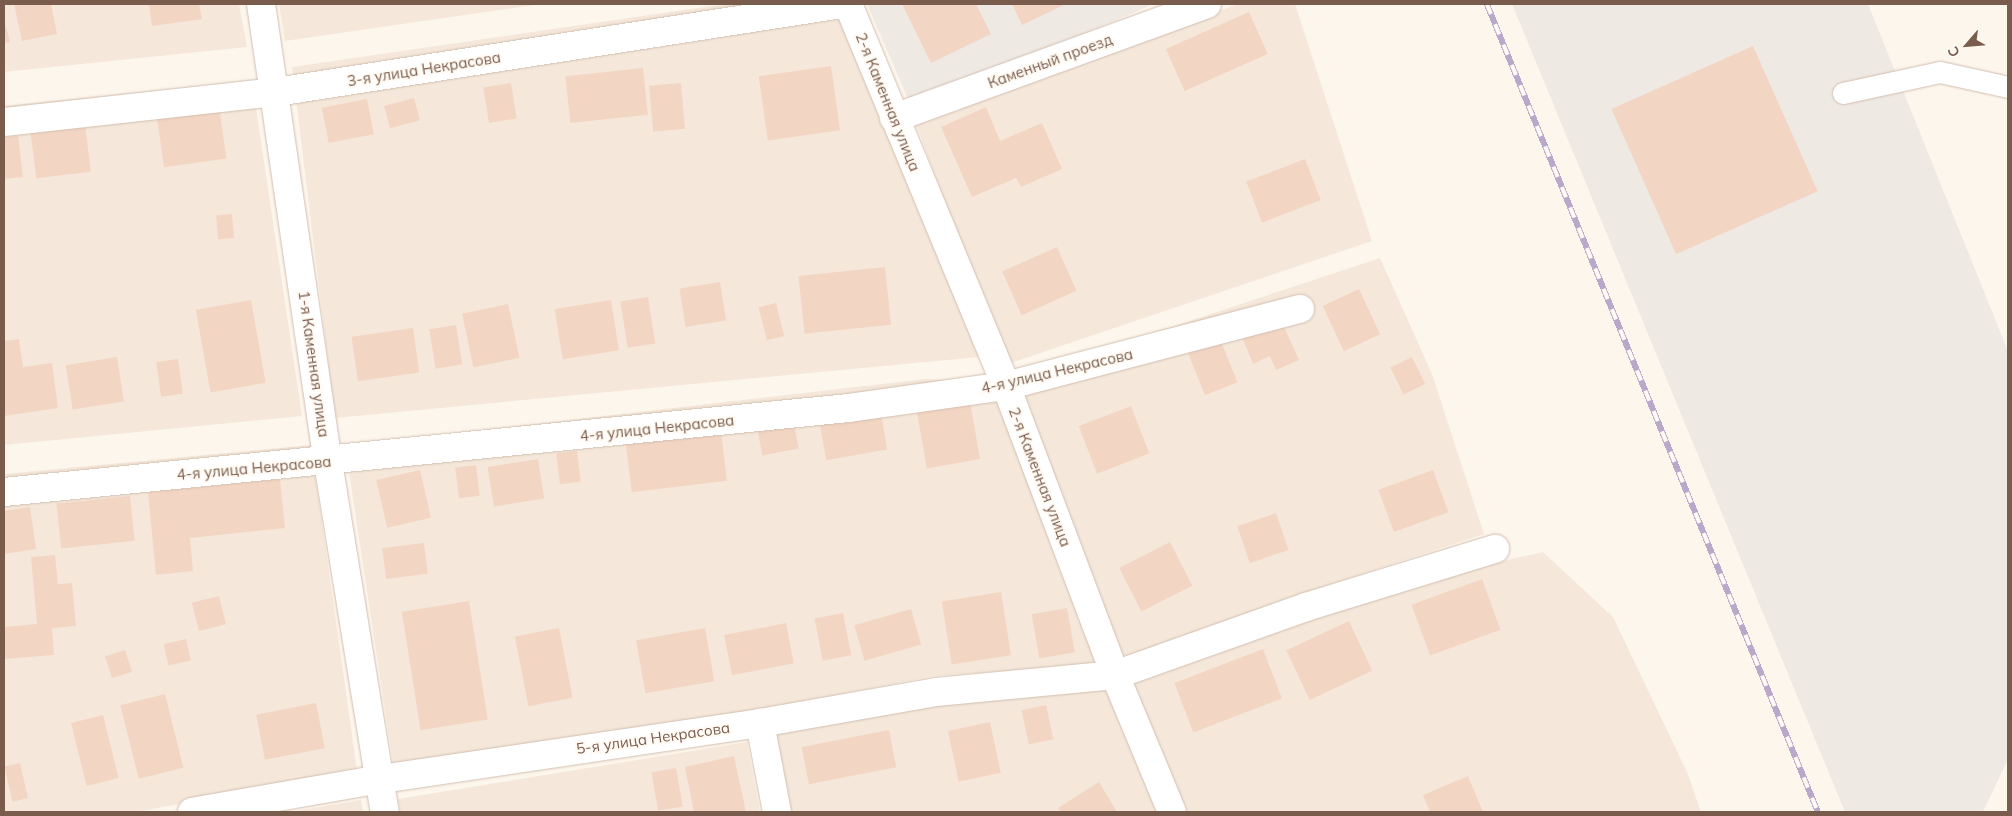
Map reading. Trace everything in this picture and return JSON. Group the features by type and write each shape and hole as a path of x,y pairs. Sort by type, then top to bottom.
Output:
{"street":[{"name":"1-я Каменная улица","path":"261,4 276,92 328,462 385,812"},
{"name":"3-я улица Некрасова","path":"4,122 276,92 842,4"},
{"name":"2-я Каменная улица","path":"848,4 1006,386 1115,675 1172,812"},
{"name":"Каменный проезд","path":"894,118 1207,4"},
{"name":"4-я улица Некрасова","path":"4,492 328,462 849,408 1006,386 1300,309"},
{"name":"5-я улица Некрасова","path":"192,812 381,779 760,722 936,692 1115,675 1306,607 1495,549"},
{"path":"760,722 777,812"}],"lane":[{"path":"1843,93 1940,72 2008,87"}],"shaded area":[{"path":"4,4 239,4 247,47 4,72"},
{"path":"279,4 542,4 285,41"},
{"path":"725,4 835,4 979,357 335,418 292,67"},
{"path":"867,4 1154,4 911,106"},
{"path":"1238,4 1295,4 1372,241 1005,365 915,121"},
{"path":"1512,4 1868,4 2008,351 2008,759 1983,812 1845,812"},
{"path":"252,81 302,416 4,445 4,106"},
{"path":"1380,258 1432,374 1484,534 1322,587 1122,663 1014,379"},
{"path":"925,379 994,383 1098,665 933,676 756,711 393,763 345,446"},
{"path":"311,445 357,770 136,812 4,812 4,474"},
{"path":"1543,552 1613,617 1687,772 1701,812 1183,812 1129,681 1459,571"},
{"path":"1108,687 1159,812 790,812 771,727 929,703"},
{"path":"747,742 760,812 400,812 398,799"},
{"path":"361,800 363,812 291,812"}],"building":[{"path":"14,4 51,4 57,34 22,41"},
{"path":"149,4 199,4 202,19 152,26"},
{"path":"902,4 976,4 991,34 931,63"},
{"path":"1012,4 1066,4 1022,25"},
{"path":"1249,12 1268,54 1185,91 1166,49"},
{"path":"4,19 10,42 4,43"},
{"path":"1753,46 1818,191 1676,254 1611,109"},
{"path":"831,66 840,130 768,141 759,76"},
{"path":"643,68 648,115 570,123 565,76"},
{"path":"511,83 517,119 489,123 483,87"},
{"path":"681,83 685,129 653,132 649,86"},
{"path":"414,98 420,120 390,128 384,106"},
{"path":"367,99 374,134 329,143 322,108"},
{"path":"219,106 226,158 164,167 157,115"},
{"path":"986,107 1000,141 1042,123 1062,169 1021,187 1016,178 972,197 941,127"},
{"path":"85,124 91,172 36,178 30,131"},
{"path":"18,136 23,177 4,179 4,137"},
{"path":"1305,159 1321,200 1262,223 1246,182"},
{"path":"232,214 234,238 218,239 216,215"},
{"path":"1057,247 1077,291 1022,315 1002,271"},
{"path":"885,267 891,325 805,334 798,276"},
{"path":"720,282 726,321 686,327 680,288"},
{"path":"1359,289 1380,334 1344,351 1323,306"},
{"path":"648,297 655,343 628,348 620,301"},
{"path":"251,300 266,383 210,392 196,310"},
{"path":"611,300 619,350 563,359 555,309"},
{"path":"776,303 784,336 767,340 759,307"},
{"path":"508,304 519,358 473,368 462,314"},
{"path":"1281,320 1299,360 1276,370 1270,356 1253,364 1242,337"},
{"path":"456,325 462,365 436,369 429,329"},
{"path":"413,328 419,373 358,381 352,337"},
{"path":"1218,334 1237,382 1205,395 1186,347"},
{"path":"19,339 23,367 52,363 58,408 4,416 4,341"},
{"path":"117,357 124,401 73,410 66,365"},
{"path":"1412,357 1425,384 1404,394 1390,368"},
{"path":"178,359 183,394 161,397 156,362"},
{"path":"970,402 980,459 927,468 917,411"},
{"path":"1131,406 1149,454 1097,474 1079,426"},
{"path":"881,414 887,449 826,460 820,425"},
{"path":"794,424 799,449 762,456 758,431"},
{"path":"721,432 727,481 632,492 626,444"},
{"path":"577,451 581,482 560,484 556,454"},
{"path":"538,459 544,499 494,506 488,467"},
{"path":"476,465 480,496 459,498 455,468"},
{"path":"420,470 431,518 387,528 376,480"},
{"path":"1433,470 1448,512 1394,532 1378,490"},
{"path":"280,479 285,528 190,538 193,571 156,575 148,492"},
{"path":"130,496 135,541 61,548 56,504"},
{"path":"30,507 36,549 4,554 4,511"},
{"path":"1276,513 1289,550 1250,563 1237,526"},
{"path":"1170,542 1192,586 1141,612 1119,568"},
{"path":"424,543 428,574 386,579 382,548"},
{"path":"55,555 58,584 72,583 76,626 52,628 54,655 4,659 4,627 37,624 31,557"},
{"path":"1482,579 1500,630 1430,655 1412,605"},
{"path":"1001,592 1011,655 952,665 942,601"},
{"path":"219,596 226,624 199,631 192,603"},
{"path":"469,601 488,720 421,730 402,612"},
{"path":"1067,608 1075,652 1039,659 1032,614"},
{"path":"911,609 921,645 864,661 854,625"},
{"path":"843,613 851,655 823,661 815,619"},
{"path":"1349,621 1372,671 1310,700 1286,650"},
{"path":"786,623 794,663 732,675 724,635"},
{"path":"559,628 573,698 528,706 515,637"},
{"path":"705,628 714,681 645,693 636,640"},
{"path":"186,639 191,660 169,666 164,644"},
{"path":"1263,649 1282,698 1193,733 1174,683"},
{"path":"125,650 132,672 112,678 105,656"},
{"path":"165,694 183,768 139,779 120,705"},
{"path":"316,703 325,748 265,760 256,715"},
{"path":"1046,705 1053,739 1029,744 1022,710"},
{"path":"103,715 119,778 87,786 71,723"},
{"path":"990,722 1001,773 959,782 948,731"},
{"path":"889,730 896,767 809,784 802,747"},
{"path":"734,756 746,812 694,812 685,767"},
{"path":"20,763 28,798 13,802 4,767"},
{"path":"676,768 683,806 658,811 651,772"},
{"path":"1468,776 1483,812 1430,812 1423,795"},
{"path":"1099,782 1117,812 1061,812 1058,808"}],"railway":[{"path":"1487,4 1818,812"}]}
